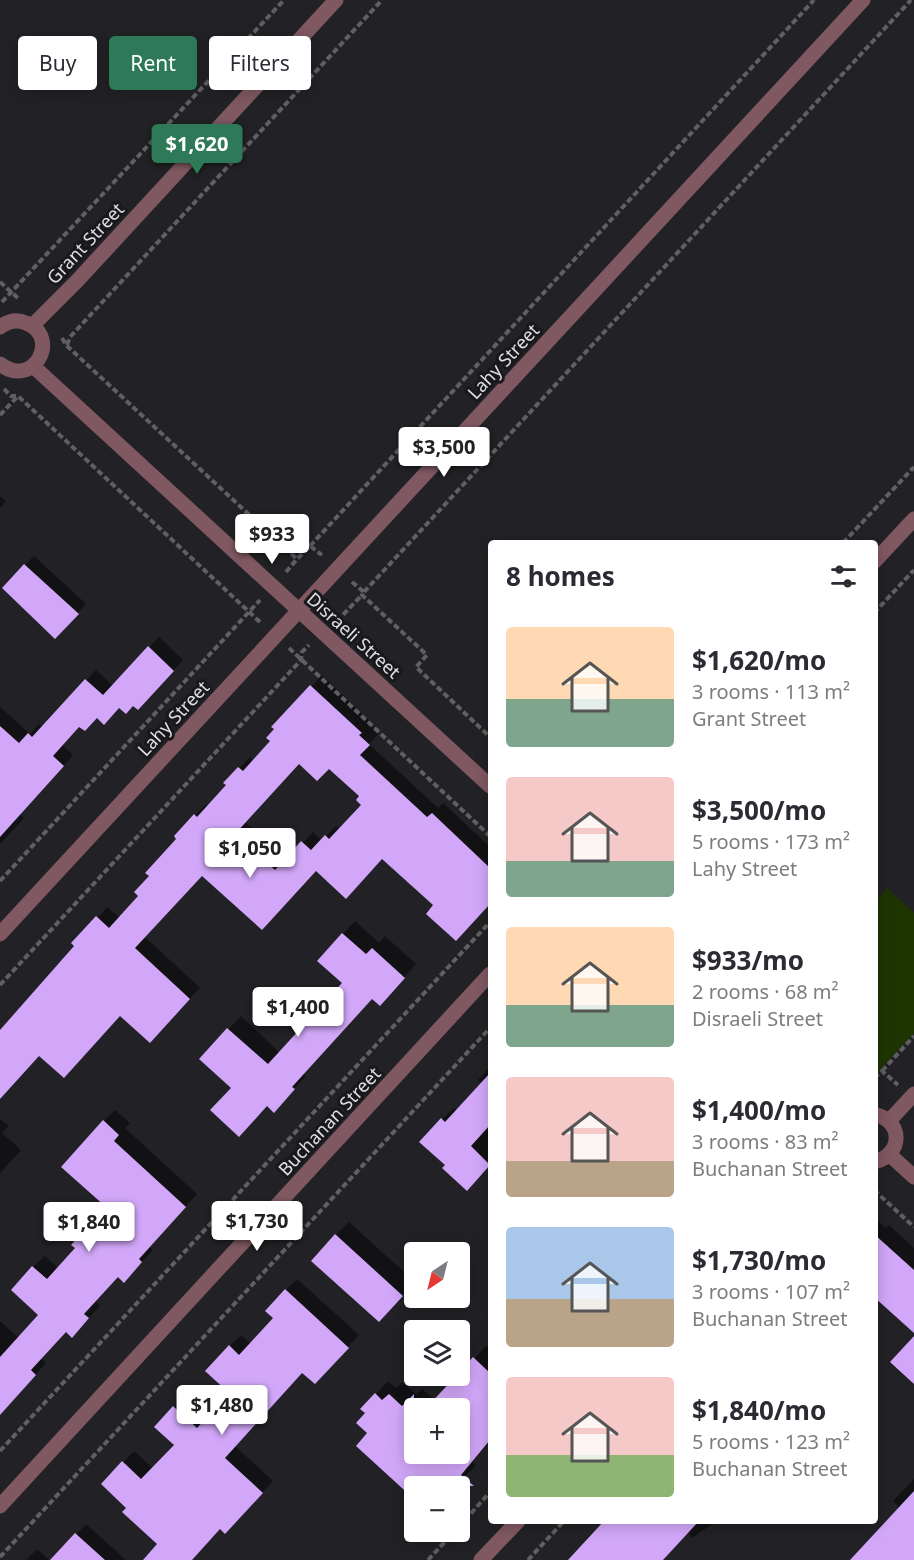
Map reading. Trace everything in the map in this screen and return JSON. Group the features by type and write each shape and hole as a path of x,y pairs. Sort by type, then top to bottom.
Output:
{"street":[{"name":"Grant Street","path":"36,322 336,0"},
{"name":"Lahy Street","path":"0,934 863,0"},
{"path":"0,327 15,321 36,322 43,341 43,351 36,370 15,372 0,364"},
{"name":"Disraeli Street","path":"36,370 488,784"},
{"path":"878,558 914,519"},
{"name":"Buchanan Street","path":"0,1506 488,976"},
{"path":"889,1121 914,1094"},
{"path":"878,1116 889,1121 897,1137 890,1155 878,1161"},
{"path":"890,1155 914,1177"},
{"path":"482,1560 515,1524"}],"path":[{"path":"0,305 284,0"},
{"path":"0,415 18,396 36,370 66,345 70,337 382,0"},
{"path":"0,881 814,0"},
{"path":"0,986 301,660 302,652 321,631 337,620 363,593 911,0"},
{"path":"0,282 36,322 65,341 66,345 297,559"},
{"path":"0,386 11,396 18,396 488,834"},
{"path":"846,540 914,466"},
{"path":"310,546 338,569 427,655 416,667 488,735"},
{"path":"878,609 914,570"},
{"path":"0,1450 488,924"},
{"path":"0,1557 488,1030"},
{"path":"882,1071 914,1036"},
{"path":"878,1194 914,1227"},
{"path":"470,1515 488,1494"},
{"path":"528,1560 561,1524"},
{"path":"428,1560 445,1542"}],"green space":[{"path":"887,888 914,913 914,1033 878,1072 878,898"}],"building":[{"path":"24,564 79,614 55,639 2,588"},
{"path":"148,646 174,671 138,710 133,706 126,714 119,708 104,725 97,718 85,731 79,727 53,756 64,766 0,837 0,726 19,743 28,733 32,737 85,679 103,695"},
{"path":"310,685 362,733 359,735 370,745 360,755 427,817 432,813 488,866 488,906 456,941 426,914 433,905 382,859 346,899 316,871 262,930 202,876 135,948 190,999 150,1043 120,1016 64,1078 39,1056 0,1099 0,1030 74,946 71,943 96,916 109,928 138,896 134,892 149,876 145,873 176,839 174,836 194,814 197,817 226,785 223,783 238,767 243,771 270,741 266,738 274,729 271,727","holes":["299,764 317,781 329,769 359,796 356,800 361,805 329,839 325,835 311,850 301,841 275,870 236,833"]},
{"path":"342,933 366,954 372,948 405,978 380,1006 372,999 292,1087 295,1089 274,1113 267,1106 239,1137 210,1110 231,1088 199,1059 227,1028 268,1064 342,983 317,961"},
{"path":"488,1075 488,1127 471,1146 488,1163 488,1167 467,1191 442,1168 445,1165 419,1142 441,1118 445,1122"},
{"path":"103,1120 119,1135 114,1141 186,1207 139,1259 142,1262 124,1283 118,1277 84,1314 89,1318 72,1338 66,1332 31,1370 36,1375 0,1415 0,1357 38,1315 11,1290 32,1266 47,1279 75,1248 71,1245 106,1207 61,1167"},
{"path":"335,1234 403,1296 379,1322 311,1261"},
{"path":"878,1238 914,1270 914,1333 878,1301"},
{"path":"285,1289 349,1348 315,1384 302,1373 225,1458 263,1493 225,1534 220,1529 192,1560 143,1560 157,1544 122,1512 126,1508 101,1484 122,1461 141,1479 174,1445 154,1427 173,1406 197,1428 229,1393 205,1371 229,1345 239,1355 273,1318 265,1311"},
{"path":"914,1336 914,1384 890,1362"},
{"path":"473,1357 488,1371 488,1442 462,1476 404,1476 404,1490 356,1446 367,1433 356,1423 365,1413 360,1409 375,1393 382,1400 389,1394 402,1406 404,1404 404,1464 470,1464 470,1398 435,1398 447,1386 470,1386 470,1360"},
{"path":"914,1491 914,1560 850,1560"},
{"path":"601,1524 696,1524 663,1560 568,1560"},
{"path":"75,1533 105,1560 50,1560"}]}
